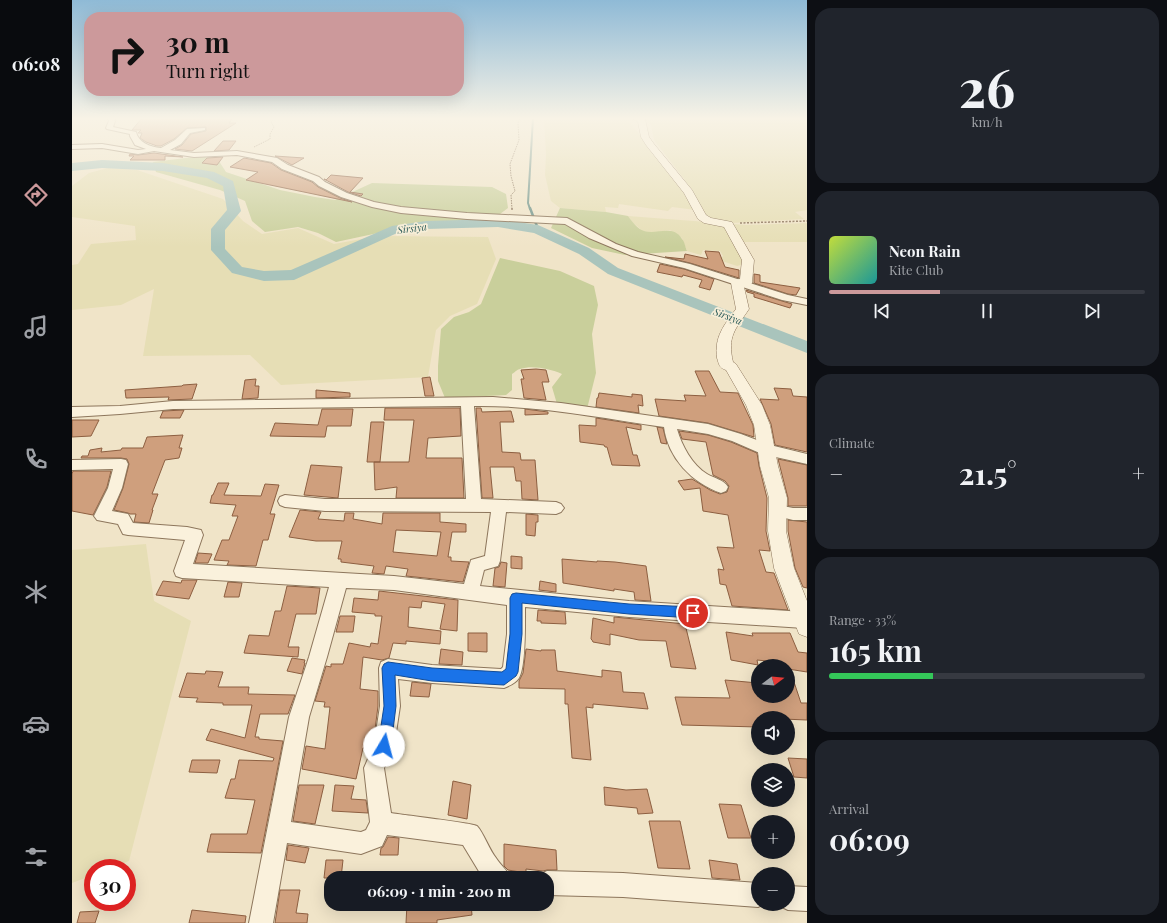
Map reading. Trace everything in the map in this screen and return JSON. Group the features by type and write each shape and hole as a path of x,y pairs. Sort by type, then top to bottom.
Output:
{"street":[{"path":"276,161 284,167 316,179 322,184 344,195 372,204 401,210 567,221 592,236 613,246 660,261 687,266 786,298 807,302"},
{"path":"663,161 688,192 702,217 708,221 728,224 748,260 746,283 737,283"},
{"path":"72,465 120,464 116,488 102,516 123,518 128,529 138,531 181,532 195,535 182,571 394,583 470,591 516,598 806,624 784,568 777,531 778,498 769,466 762,425 754,405 731,367 726,365 722,344 724,335 743,309 737,283"},
{"path":"467,401 474,505"},
{"path":"72,412 120,410 173,405 492,401 561,407 708,429 736,437 767,450 807,459"},
{"path":"670,423 673,438 689,464 699,475 721,487"},
{"path":"285,501 325,506 474,505 556,508"},
{"path":"470,591 477,565 492,561 499,506"},
{"path":"778,511 793,514 807,514"},
{"path":"261,923 299,717 318,657 339,581"},
{"path":"278,831 361,842 374,838 381,823 374,768 384,746 389,712 388,668 432,674 504,679 512,672 516,634 516,598"},
{"path":"381,823 442,833 469,834 488,867 492,871"},
{"path":"554,883 623,885 751,894"},
{"path":"795,898 807,899"}],"path":[{"path":"511,161 511,180 516,191 511,195 512,218"},
{"path":"728,224 807,221"}],"shaded area":[{"path":"546,161 662,161 696,210 672,207 668,211 619,204 618,208 605,207 606,212 560,208 551,201 545,175"},
{"path":"670,161 807,161 807,210 795,212 804,219 731,223 713,221 706,215 684,179"},
{"path":"108,168 137,170 223,199 243,221 262,234 298,228 334,244 378,236 488,237 496,259 477,304 450,316 436,330 428,377 281,385 250,355 143,356 154,289 121,305 72,310 72,265 78,264 91,244 136,240 135,226 72,217 72,186 89,173"},
{"path":"628,216 746,225 807,223 807,242 737,242 744,264 737,266 719,260 723,256 720,251 703,250 701,255 687,251 682,238 670,230 652,233 643,231 632,222"},
{"path":"146,544 154,601 191,621 130,859 84,859 84,878 72,883 72,550"}],"green space":[{"path":"219,161 226,172 280,190 335,200 372,183 492,187 506,194 508,208 496,217 449,222 404,224 378,233 336,242 318,233 298,227 265,232 252,221 245,201 220,190 156,172 153,162"},
{"path":"560,208 606,212 628,216 635,225 644,231 674,232 683,240 687,251 625,255 592,248 551,228"},
{"path":"500,258 560,271 594,286 598,305 592,334 596,373 587,409 557,404 552,387 562,374 547,369 536,368 519,369 512,374 512,390 506,395 445,398 438,381 441,329 454,317 469,312 481,304"}],"building":[{"path":"204,161 220,161 217,165 202,163"},
{"path":"239,161 261,161 271,163 281,170 312,182 318,187 340,198 352,202 246,180 258,172 230,167"},
{"path":"285,161 299,161 292,165"},
{"path":"331,175 363,178 350,192 363,194 361,196 348,192 324,179 326,180"},
{"path":"705,251 719,252 725,267 739,270 739,278 665,257 684,259 685,254 708,259"},
{"path":"660,264 684,269 714,279 710,290 699,287 702,280 683,275 682,277 657,272"},
{"path":"754,274 760,275 760,282 800,288 796,295 788,294 754,283"},
{"path":"746,290 792,304 790,308 754,297 754,294 747,292"},
{"path":"521,370 546,370 549,382 542,382 546,400 524,398 521,379 524,379"},
{"path":"695,371 709,371 720,392 738,393 753,425 754,437 708,423 659,416 655,399 686,401 684,395 706,396"},
{"path":"430,377 434,396 425,396 422,378"},
{"path":"256,379 255,386 259,386 258,398 242,399 245,380"},
{"path":"197,384 192,399 168,400 169,397 126,398 125,390"},
{"path":"774,388 791,389 793,396 807,397 807,452 775,445 771,424 760,399 779,400"},
{"path":"316,390 350,393 350,397 316,398"},
{"path":"599,393 632,397 632,394 642,395 643,406 638,405 639,413 596,407"},
{"path":"385,408 460,408 461,436 428,438 426,458 462,458 464,498 396,498 397,487 375,490 374,462 409,462 414,420 384,420"},
{"path":"476,408 481,408 482,412 511,411 514,422 500,422 502,452 520,453 521,460 535,460 538,500 522,499 521,481 516,481 514,467 490,467 493,498 482,498"},
{"path":"322,409 353,409 351,426 327,426 325,437 270,436 275,423 318,425"},
{"path":"525,409 548,412 548,414 525,415"},
{"path":"184,410 180,418 160,418 163,411"},
{"path":"596,418 641,425 641,430 626,427 633,455 637,455 640,466 612,465 607,447 604,445 580,442 579,425 596,426"},
{"path":"72,420 99,420 91,436 72,437"},
{"path":"371,422 384,422 380,462 367,462"},
{"path":"657,427 663,428 667,444 661,443"},
{"path":"679,431 708,435 731,442 757,453 767,498 766,531 770,551 759,550 766,572 774,573 788,610 732,606 726,585 720,584 718,569 724,570 717,547 734,548 728,515 703,511 700,488 684,490 678,481 692,479 720,494 727,492 729,486 725,481 713,475 706,442 682,439"},
{"path":"183,435 179,448 182,448 179,458 165,460 152,494 158,494 149,523 134,522 136,514 114,510 123,488 129,464 127,459 81,458 82,456 88,456 90,450 102,448 101,452 121,450 122,448 143,448 147,437"},
{"path":"778,459 807,465 807,506 788,506 788,498"},
{"path":"311,465 342,467 338,498 304,495"},
{"path":"73,471 111,471 107,487 93,515 72,511"},
{"path":"218,483 229,483 224,495 261,496 265,484 279,485 270,514 275,514 268,540 263,540 256,566 227,565 229,561 214,560 222,540 229,540 238,516 232,516 236,505 210,503"},
{"path":"300,510 321,512 318,519 344,521 345,513 354,513 353,519 382,524 383,513 440,513 440,522 466,524 466,532 452,532 448,557 451,557 451,561 469,562 463,582 406,576 408,569 386,566 384,574 372,573 374,566 341,562 341,559 338,559 342,541 316,541 289,537","holes":["396,530 441,532 437,556 393,552"]},
{"path":"526,514 538,515 535,536 526,535"},
{"path":"788,520 807,522 807,588 803,587 795,568 788,531"},
{"path":"198,553 212,554 208,563 195,563"},
{"path":"511,556 522,557 522,569 511,568"},
{"path":"562,559 615,562 646,566 651,601 635,600 634,592 614,589 614,591 563,583"},
{"path":"501,562 507,563 505,587 493,586 495,568 499,567"},
{"path":"182,580 197,580 189,599 156,595 163,581 181,583"},
{"path":"540,581 556,584 556,592 539,590"},
{"path":"228,582 242,583 239,597 224,597"},
{"path":"287,586 320,588 316,614 296,614 288,647 299,647 298,657 244,653 249,635 269,636 275,611 281,611"},
{"path":"379,591 458,600 457,631 440,629 445,604 422,601 421,608 409,607 408,627 441,631 440,644 406,641 406,644 393,643 389,658 382,660 363,657 360,689 378,691 378,706 373,745 370,749 363,748 356,779 302,769 306,746 325,749 330,707 324,707 325,702 315,701 326,666 331,667 331,664 343,664 349,643 370,647 371,643 378,644 382,616 352,612 354,598 378,600"},
{"path":"538,610 565,612 566,624 541,623 541,621 537,621"},
{"path":"340,616 355,616 353,632 336,632"},
{"path":"614,617 685,624 696,669 671,667 666,641 639,640 610,634 610,645 593,642 591,639 593,618 614,623"},
{"path":"726,632 753,636 752,633 790,633 798,652 807,653 807,672 795,670 795,659 751,659 751,664 731,660"},
{"path":"468,633 487,633 487,652 468,651"},
{"path":"441,649 463,652 462,665 439,664"},
{"path":"526,649 541,651 555,650 557,671 602,677 602,670 621,672 623,692 644,693 648,709 593,704 593,708 586,707 591,760 572,758 568,704 565,704 565,689 519,688 519,681 523,673"},
{"path":"292,658 305,660 302,674 287,671"},
{"path":"206,671 223,672 218,687 249,687 248,694 295,695 288,714 260,714 255,737 259,737 259,739 283,741 261,853 207,852 211,834 247,834 255,800 225,798 231,779 235,779 239,760 273,761 274,758 206,740 211,729 245,738 252,705 223,705 223,703 196,702 198,698 179,697 187,673 205,674"},
{"path":"725,680 751,682 751,703 795,703 795,685 801,703 807,703 807,720 795,720 795,711 751,711 751,727 682,725 675,697 730,698"},
{"path":"412,682 431,684 429,697 410,696"},
{"path":"788,758 807,759 807,778 795,777 795,763 790,763"},
{"path":"192,760 220,760 217,773 189,772"},
{"path":"453,781 471,785 467,819 448,815"},
{"path":"299,785 324,785 315,824 293,821"},
{"path":"335,785 354,786 351,799 366,800 368,813 332,811"},
{"path":"604,787 626,790 647,789 653,813 638,814 637,808 605,805"},
{"path":"719,804 741,805 751,838 728,838"},
{"path":"649,821 680,821 690,869 658,868"},
{"path":"388,837 399,838 398,855 380,855 381,848"},
{"path":"504,844 556,850 557,870 543,871 526,869 526,871 514,871 508,870 504,866"},
{"path":"288,845 309,848 305,863 286,860"},
{"path":"326,860 343,860 342,871 325,871"},
{"path":"709,860 737,864 740,880 712,878"},
{"path":"280,890 300,890 296,913 308,914 307,923 275,923"},
{"path":"192,910 246,916 245,923 189,923"},
{"path":"99,911 95,923 77,923 80,912"},
{"path":"407,911 472,911 472,915 437,920 437,923 406,923"}],"waterway":[{"path":"530,161 528,203 530,209"},
{"name":"Sirsiya","path":"72,167 102,164 163,167 210,175 229,184 234,211 218,229 218,250 237,270 264,276 294,275 392,230 426,225 498,223 538,229 584,251 613,271 807,347"},
{"path":"530,208 538,229"}],"route":[{"path":"384,746 390,706 388,668 432,674 504,679 512,672 516,634 516,598 562,601 629,609 693,613"}]}
